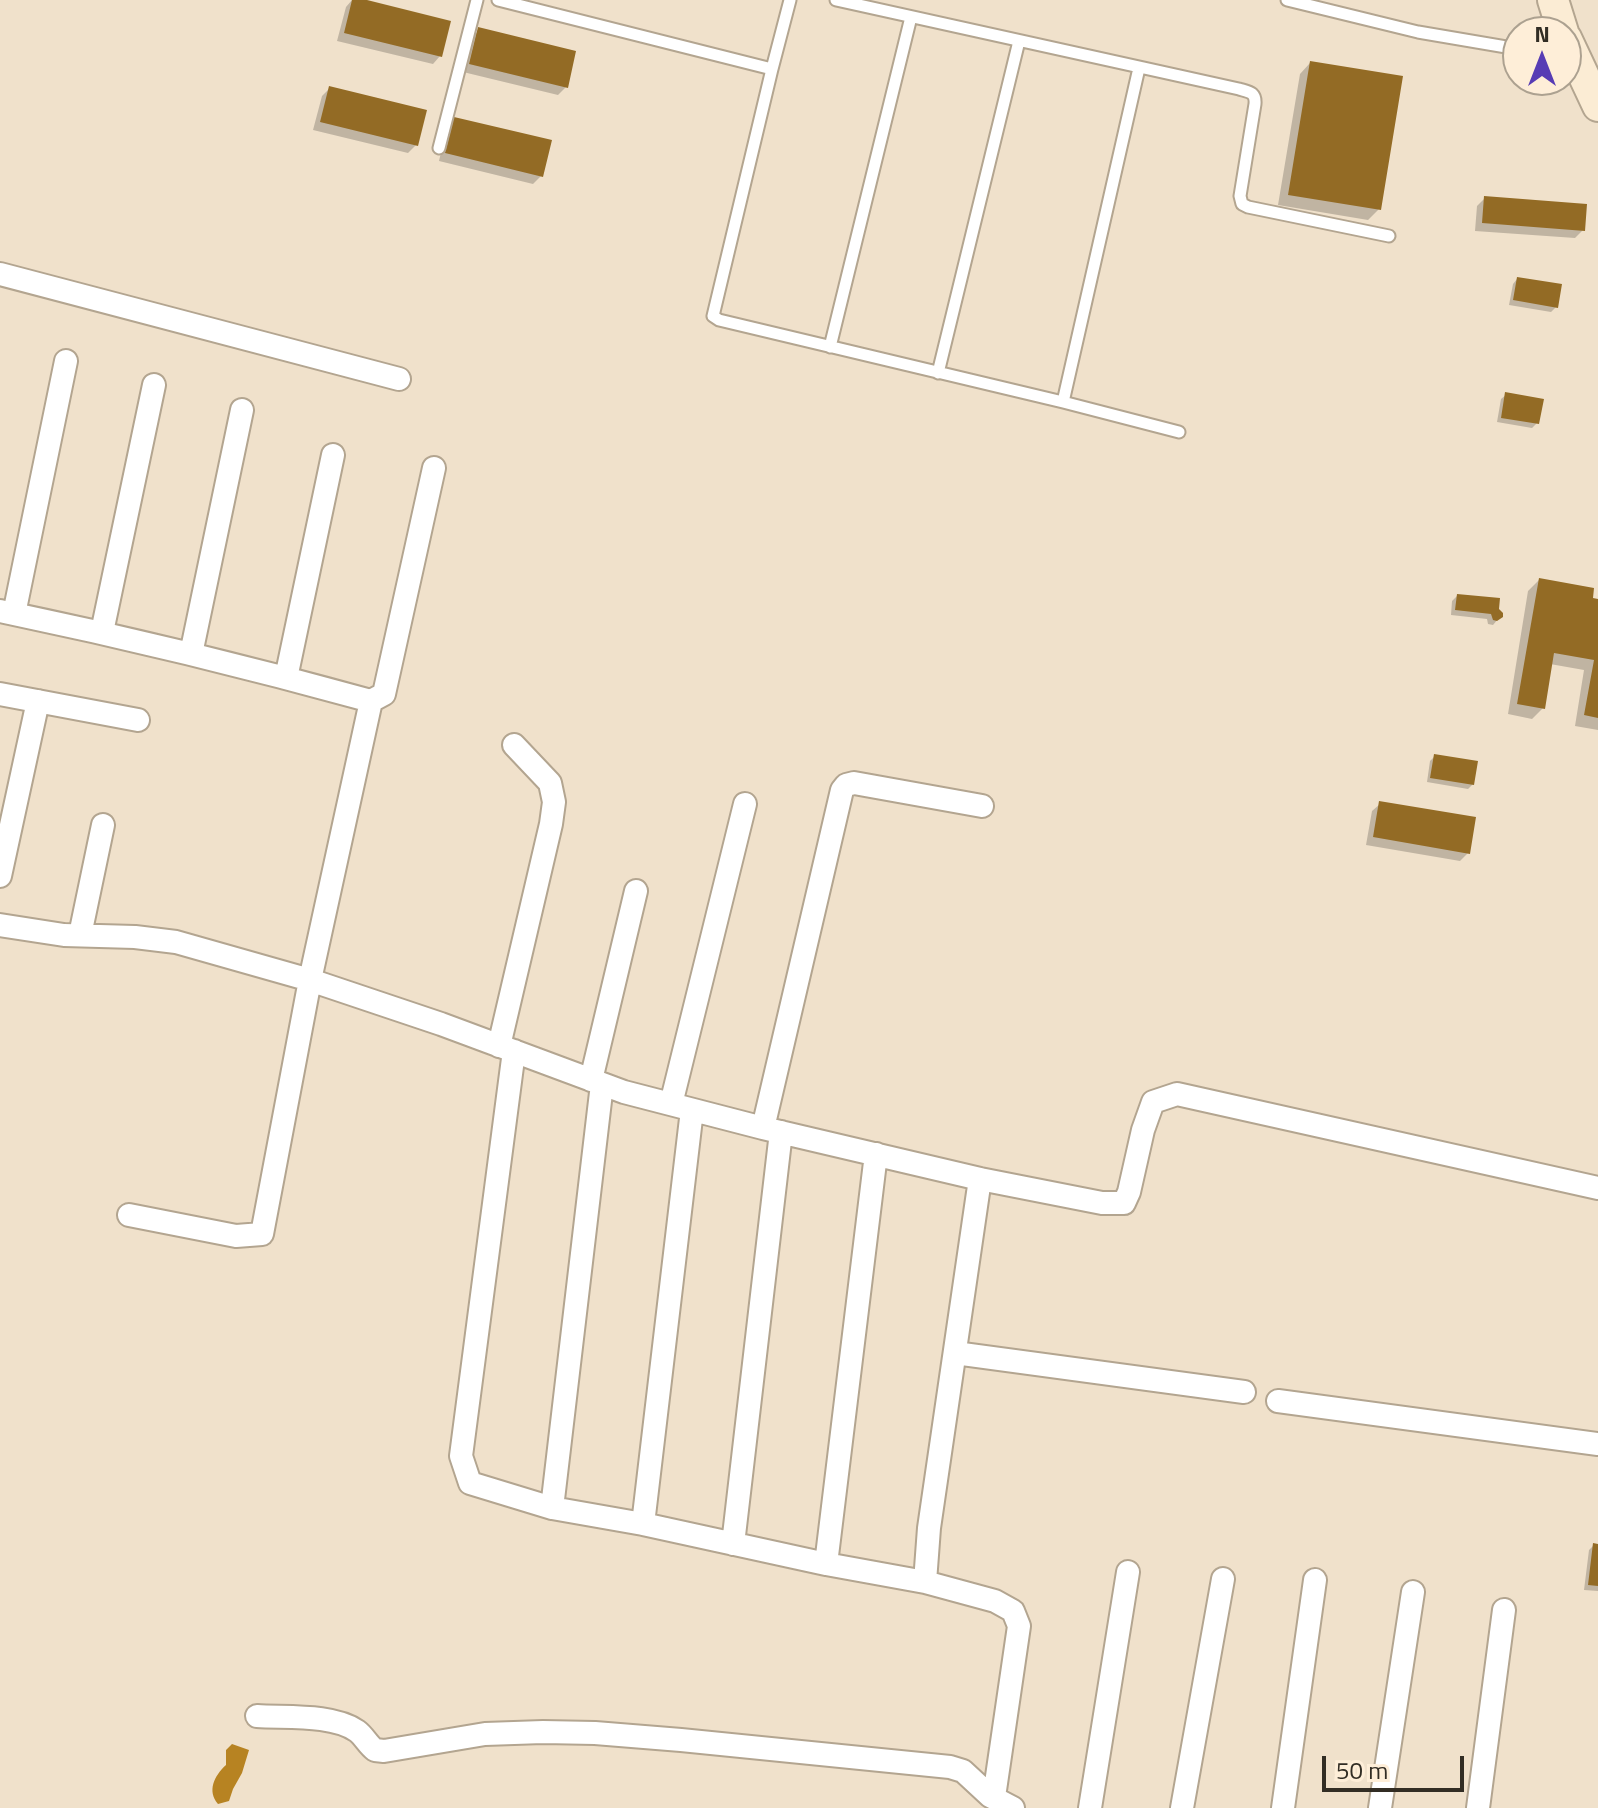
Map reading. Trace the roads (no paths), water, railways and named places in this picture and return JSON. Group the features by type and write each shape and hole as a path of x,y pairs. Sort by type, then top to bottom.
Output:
{"street":[{"path":"1582,76 1598,106"},
{"path":"0,274 399,379"},
{"path":"66,361 7,612 102,632 371,701 384,694 434,468"},
{"path":"102,632 154,385"},
{"path":"191,654 242,410"},
{"path":"286,678 333,455"},
{"path":"0,694 138,720"},
{"path":"0,876 38,701"},
{"path":"129,1215 236,1236 262,1234 310,980 371,701"},
{"path":"514,745 550,783 554,802 506,1049 461,1456 470,1483 552,1508 925,1582 995,1601 1013,1611 1019,1626 1004,1803"},
{"path":"733,1544 772,1130 842,790 854,783 982,806"},
{"path":"643,1524 682,1107 745,804"},
{"path":"80,935 103,825"},
{"path":"552,1508 597,1082 636,891"},
{"path":"0,925 64,935 135,937 176,942 310,980 624,1092 980,1179 1102,1203 1124,1203 1153,1102 1177,1094 1598,1188"},
{"path":"826,1564 876,1154"},
{"path":"925,1582 929,1528 980,1179"},
{"path":"955,1353 1244,1392"},
{"path":"1278,1401 1598,1444"},
{"path":"1090,1808 1128,1572"},
{"path":"1182,1808 1223,1579"},
{"path":"1283,1808 1315,1580"},
{"path":"1380,1808 1413,1592"},
{"path":"1478,1808 1504,1610"},
{"path":"257,1716 336,1722 358,1732 375,1750 384,1751 485,1734 595,1733 950,1767 963,1771 1004,1803"}],"lane":[{"path":"439,148 477,0"},
{"path":"498,0 772,69"},
{"path":"790,0 713,316 719,320 1179,432"},
{"path":"836,0 1253,94 1256,97 1240,196 1242,204 1389,236"},
{"path":"1287,0 1418,32 1502,46"},
{"path":"830,347 911,17"},
{"path":"938,373 1019,41"},
{"path":"1063,402 1139,68"}]}
